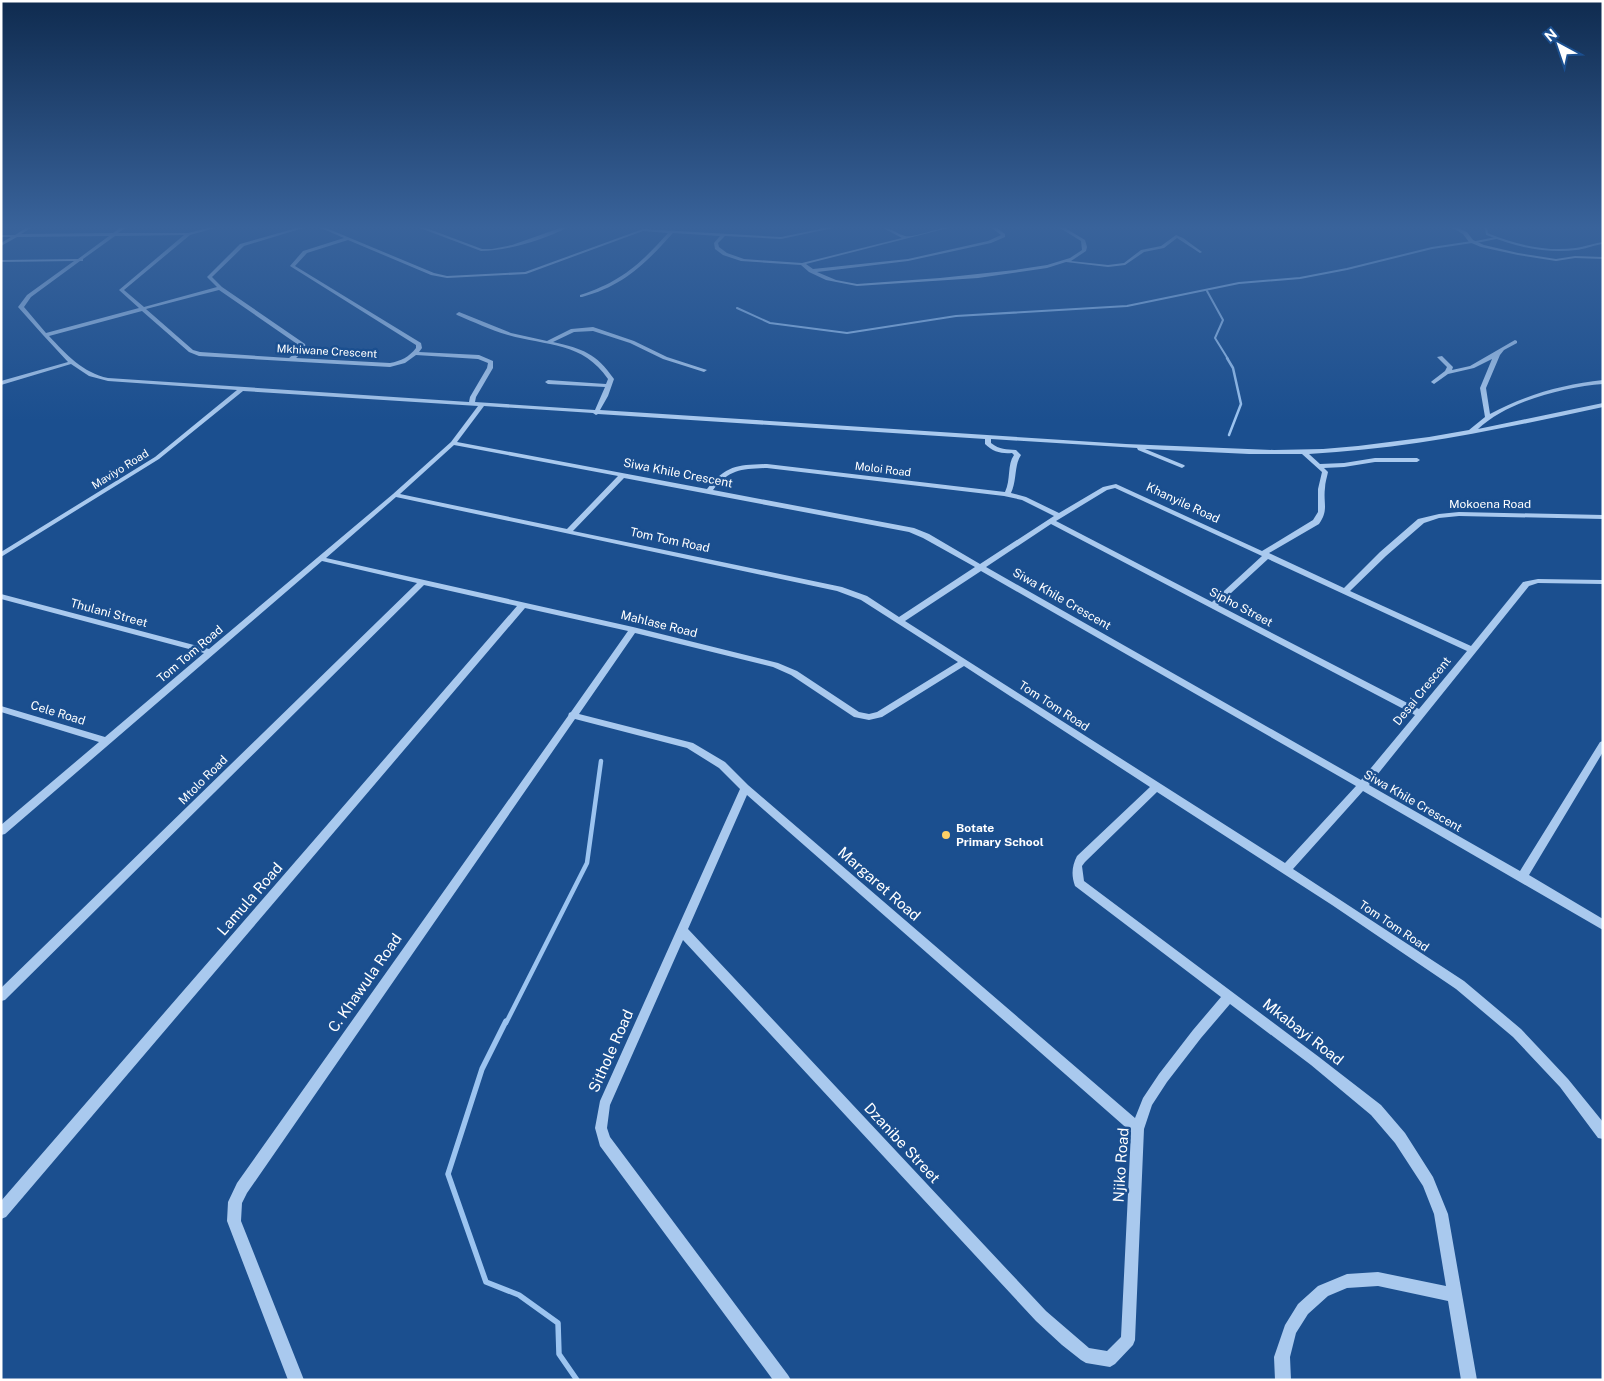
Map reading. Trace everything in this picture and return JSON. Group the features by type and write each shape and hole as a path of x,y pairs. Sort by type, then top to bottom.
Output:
{"street":[{"path":"34,292 21,307 46,335 86,372 101,378 157,384 1130,446 1258,452 1303,451 1395,444 1471,432 1603,405"},
{"name":"Mkhiwane Crescent","path":"123,292 194,352 390,365 403,362 416,353"},
{"path":"46,335 203,292"},
{"path":"226,292 302,345 303,349 291,359"},
{"path":"335,292 414,341 420,346 416,353 479,357 491,362 490,368 473,397 472,404"},
{"path":"582,296 594,292"},
{"path":"459,314 509,334 569,347 594,358 611,379 596,413"},
{"path":"548,342 573,330 593,329 632,342 665,358 704,370"},
{"path":"1434,382 1441,375 1448,372 1472,367 1515,342"},
{"path":"1488,417 1482,392 1497,354"},
{"path":"1440,357 1450,367 1448,372"},
{"path":"1,383 73,362"},
{"path":"548,382 608,386"},
{"path":"1471,432 1488,417 1551,392 1582,383 1603,382"},
{"name":"Maviyo Road","path":"1,555 157,458 242,388"},
{"name":"Tom Tom Road","path":"1,831 395,495 453,443 482,405"},
{"path":"988,437 988,444 996,450 1014,451 1018,455 1014,460 1012,484 1007,494"},
{"name":"Siwa Khile Crescent","path":"453,443 911,530 926,536 1603,925"},
{"path":"1130,446 1182,466"},
{"path":"1213,605 1266,554 1316,522 1320,517 1322,512 1321,489 1325,472 1303,451"},
{"path":"1320,466 1344,465 1369,460 1418,460"},
{"name":"Moloi Road","path":"708,491 721,474 727,471 745,467 767,466 1007,494 1028,500 1059,516"},
{"path":"568,532 623,475"},
{"name":"Khanyile Road","path":"900,620 1059,516 1105,488 1116,486 1471,650"},
{"name":"Tom Tom Road","path":"395,495 839,589 864,598 1460,985 1517,1033 1564,1083 1603,1133"},
{"name":"Mokoena Road","path":"1346,591 1383,554 1421,521 1439,516 1459,514 1603,517"},
{"name":"Sipho Street","path":"1051,521 1420,714"},
{"name":"Mahlase Road","path":"322,559 633,630 786,669 857,715 869,717 884,712 965,662"},
{"name":"Desai Crescent","path":"1285,870 1362,786 1526,584 1538,581 1603,582"},
{"name":"Mtolo Road","path":"1,996 422,582"},
{"name":"Thulani Street","path":"1,596 211,652"},
{"name":"Lamula Road","path":"1,1212 522,606"},
{"name":"C. Khawula Road","path":"296,1380 234,1221 235,1202 242,1188 328,1063 633,630"},
{"name":"Cele Road","path":"1,709 107,741"},
{"name":"Margaret Road","path":"572,715 690,746 722,765 746,788 1138,1129"},
{"path":"1522,877 1603,744"},
{"name":"Mkabayi Road","path":"1156,787 1081,859 1077,866 1080,883 1230,996 1376,1110 1400,1138 1428,1182 1441,1214 1469,1380"},
{"name":"Sithole Road","path":"746,788 604,1105 602,1128 605,1141 783,1380"},
{"name":"Dzanibe Street","path":"682,931 1041,1316 1066,1340 1086,1354 1110,1359"},
{"name":"Njiko Road","path":"1110,1359 1128,1340 1138,1129 1147,1102 1197,1034 1230,996"},
{"path":"1283,1380 1282,1357 1290,1330 1303,1309 1323,1291 1347,1281 1378,1279 1455,1295"}],"waterway":[{"path":"737,308 770,323 847,333 956,316 1127,306 1193,292"},
{"path":"1208,292 1223,320 1215,338 1228,359"},
{"path":"1227,358 1233,368 1241,404 1229,435"},
{"path":"506,1023 587,863 601,761"},
{"path":"506,1021 482,1069 448,1174 486,1282 519,1295 558,1323 559,1354 577,1380"}],"place":[{"name":"Botate Primary School","path":"946,835"}]}
